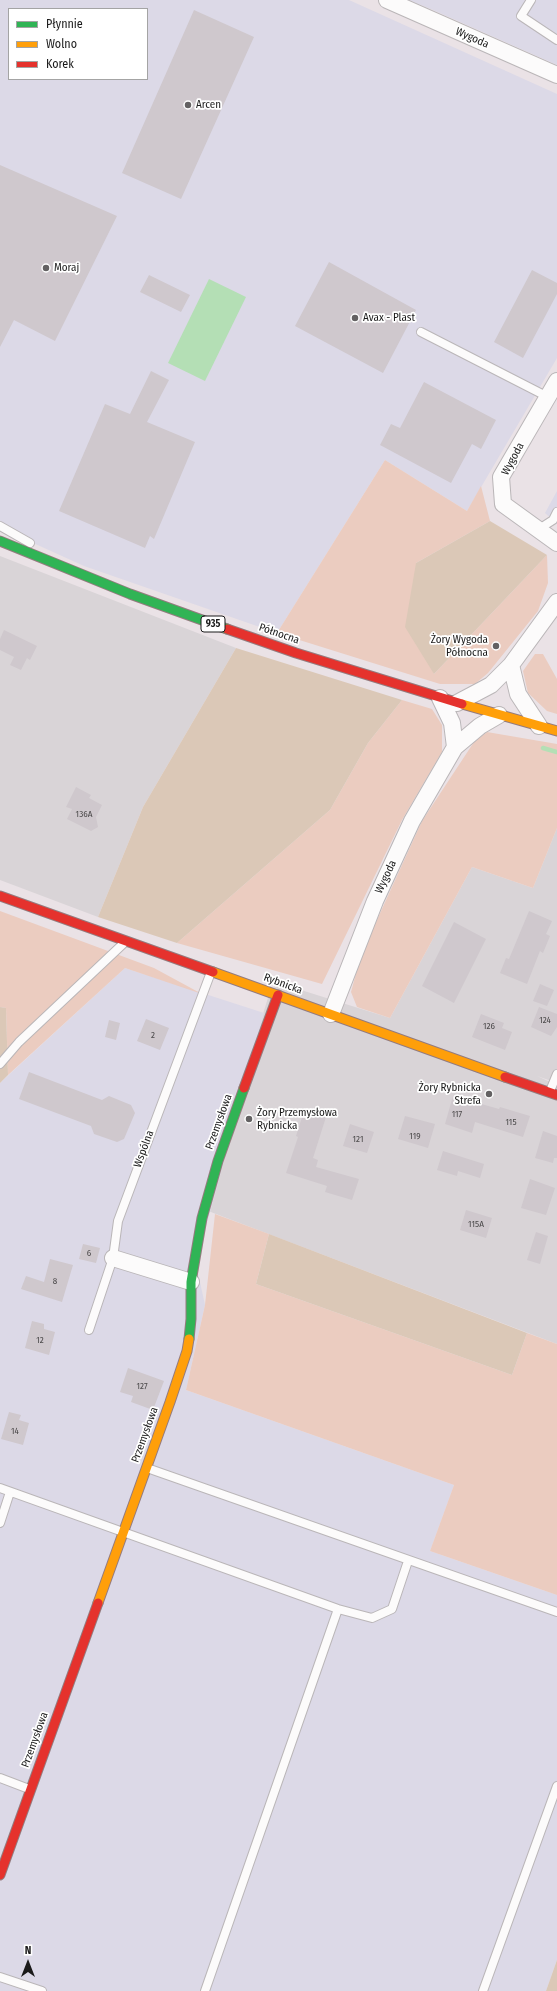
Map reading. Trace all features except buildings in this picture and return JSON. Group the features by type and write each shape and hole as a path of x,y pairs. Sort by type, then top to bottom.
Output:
{"street":[{"name":"Wygoda","path":"387,0 557,75"},
{"name":"Wygoda","path":"557,381 501,477 503,504 557,543"},
{"name":"Północna","path":"0,541 44,560 217,626 296,653 440,698 557,731"},
{"path":"457,703 491,685 511,665 523,646 557,602"},
{"path":"511,665 518,694 539,726"},
{"path":"440,698 452,723 455,747"},
{"name":"Wygoda","path":"331,1014 374,901 412,821 455,747 476,728 499,715"},
{"name":"Rybnicka","path":"0,896 553,1093"},
{"name":"Przemysłowa","path":"0,1875 187,1351 192,1320 192,1282 202,1218 218,1161 278,995"},
{"path":"113,1258 192,1282"}],"lane":[{"path":"532,0 521,16 557,40"},
{"path":"421,332 548,397"},
{"path":"540,530 553,520 557,512"},
{"path":"0,526 37,546 44,560"},
{"path":"0,1064 19,1042 126,942"},
{"name":"Wspólna","path":"89,1330 113,1258 118,1221 211,971"},
{"path":"553,1093 557,1074"},
{"path":"146,1468 557,1612"},
{"path":"0,1488 338,1609 372,1618 392,1608 408,1561"},
{"path":"0,1523 10,1492"},
{"path":"205,1991 338,1609"},
{"path":"0,1778 30,1789"},
{"path":"483,1991 557,1786"},
{"path":"0,1977 42,1991"}],"shaded area":[{"path":"0,0 349,0 557,94 557,358 467,511 385,460 277,633 84,566 0,528"},
{"path":"409,0 557,0 557,65 433,10"},
{"path":"209,279 246,297 205,381 168,363"},
{"path":"385,460 467,511 481,486 490,521 416,563 434,674 547,555 548,583 538,611 488,673 475,684 440,684 277,633"},
{"path":"557,491 557,524 545,513"},
{"path":"490,521 547,555 434,674 405,627 416,563"},
{"path":"0,556 236,648 143,807 98,917 0,880"},
{"path":"236,648 402,700 368,743 330,810 177,943 98,917 143,807"},
{"path":"535,654 543,654 557,679 557,714 547,711 528,693 523,671"},
{"path":"402,700 432,709 442,725 442,752 402,820 322,984 177,943 330,810 368,743"},
{"path":"487,732 557,744 557,828 533,888 472,867 390,1018 357,1007 351,992 361,955 422,821 474,742"},
{"path":"557,828 557,1083 537,1076 557,1085 557,1344 203,1209 271,988 282,984 390,1018 472,867 533,888"},
{"path":"0,911 154,968 202,994 125,968 8,1075 6,1008 0,1007"},
{"path":"125,968 264,1013 196,1264 205,1305 186,1390 454,1485 430,1551 557,1595 557,1960 546,1991 0,1991 0,1083"},
{"path":"0,1007 6,1008 8,1075 0,1083"},
{"path":"215,1214 269,1234 256,1284 512,1375 527,1333 557,1344 557,1595 430,1551 454,1485 186,1390 205,1305"},
{"path":"269,1234 527,1333 512,1375 256,1284"},
{"path":"557,1960 557,1991 546,1991"}],"waterway":[{"path":"543,748 557,752"}],"traffic: fast":[{"path":"0,541 130,594 227,629"},
{"path":"189,1339 191,1319 191,1282 202,1218 218,1161 244,1088"}],"traffic: slow":[{"path":"462,704 557,731"},
{"path":"213,972 505,1077"},
{"path":"98,1603 170,1402 187,1351 189,1339"}],"traffic: jam":[{"path":"227,629 296,653 462,704"},
{"path":"0,896 213,972"},
{"path":"244,1088 278,995"},
{"path":"505,1077 557,1095"},
{"path":"0,1875 98,1603"}],"place":[{"name":"Arcen","path":"188,105"},
{"name":"Moraj","path":"46,268"},
{"name":"Avax - Plast","path":"355,318"},
{"name":"Żory Wygoda Północna","path":"496,646"},
{"name":"Żory Rybnicka Strefa","path":"489,1094"},
{"name":"Żory Przemysłowa Rybnicka","path":"249,1119"}]}
